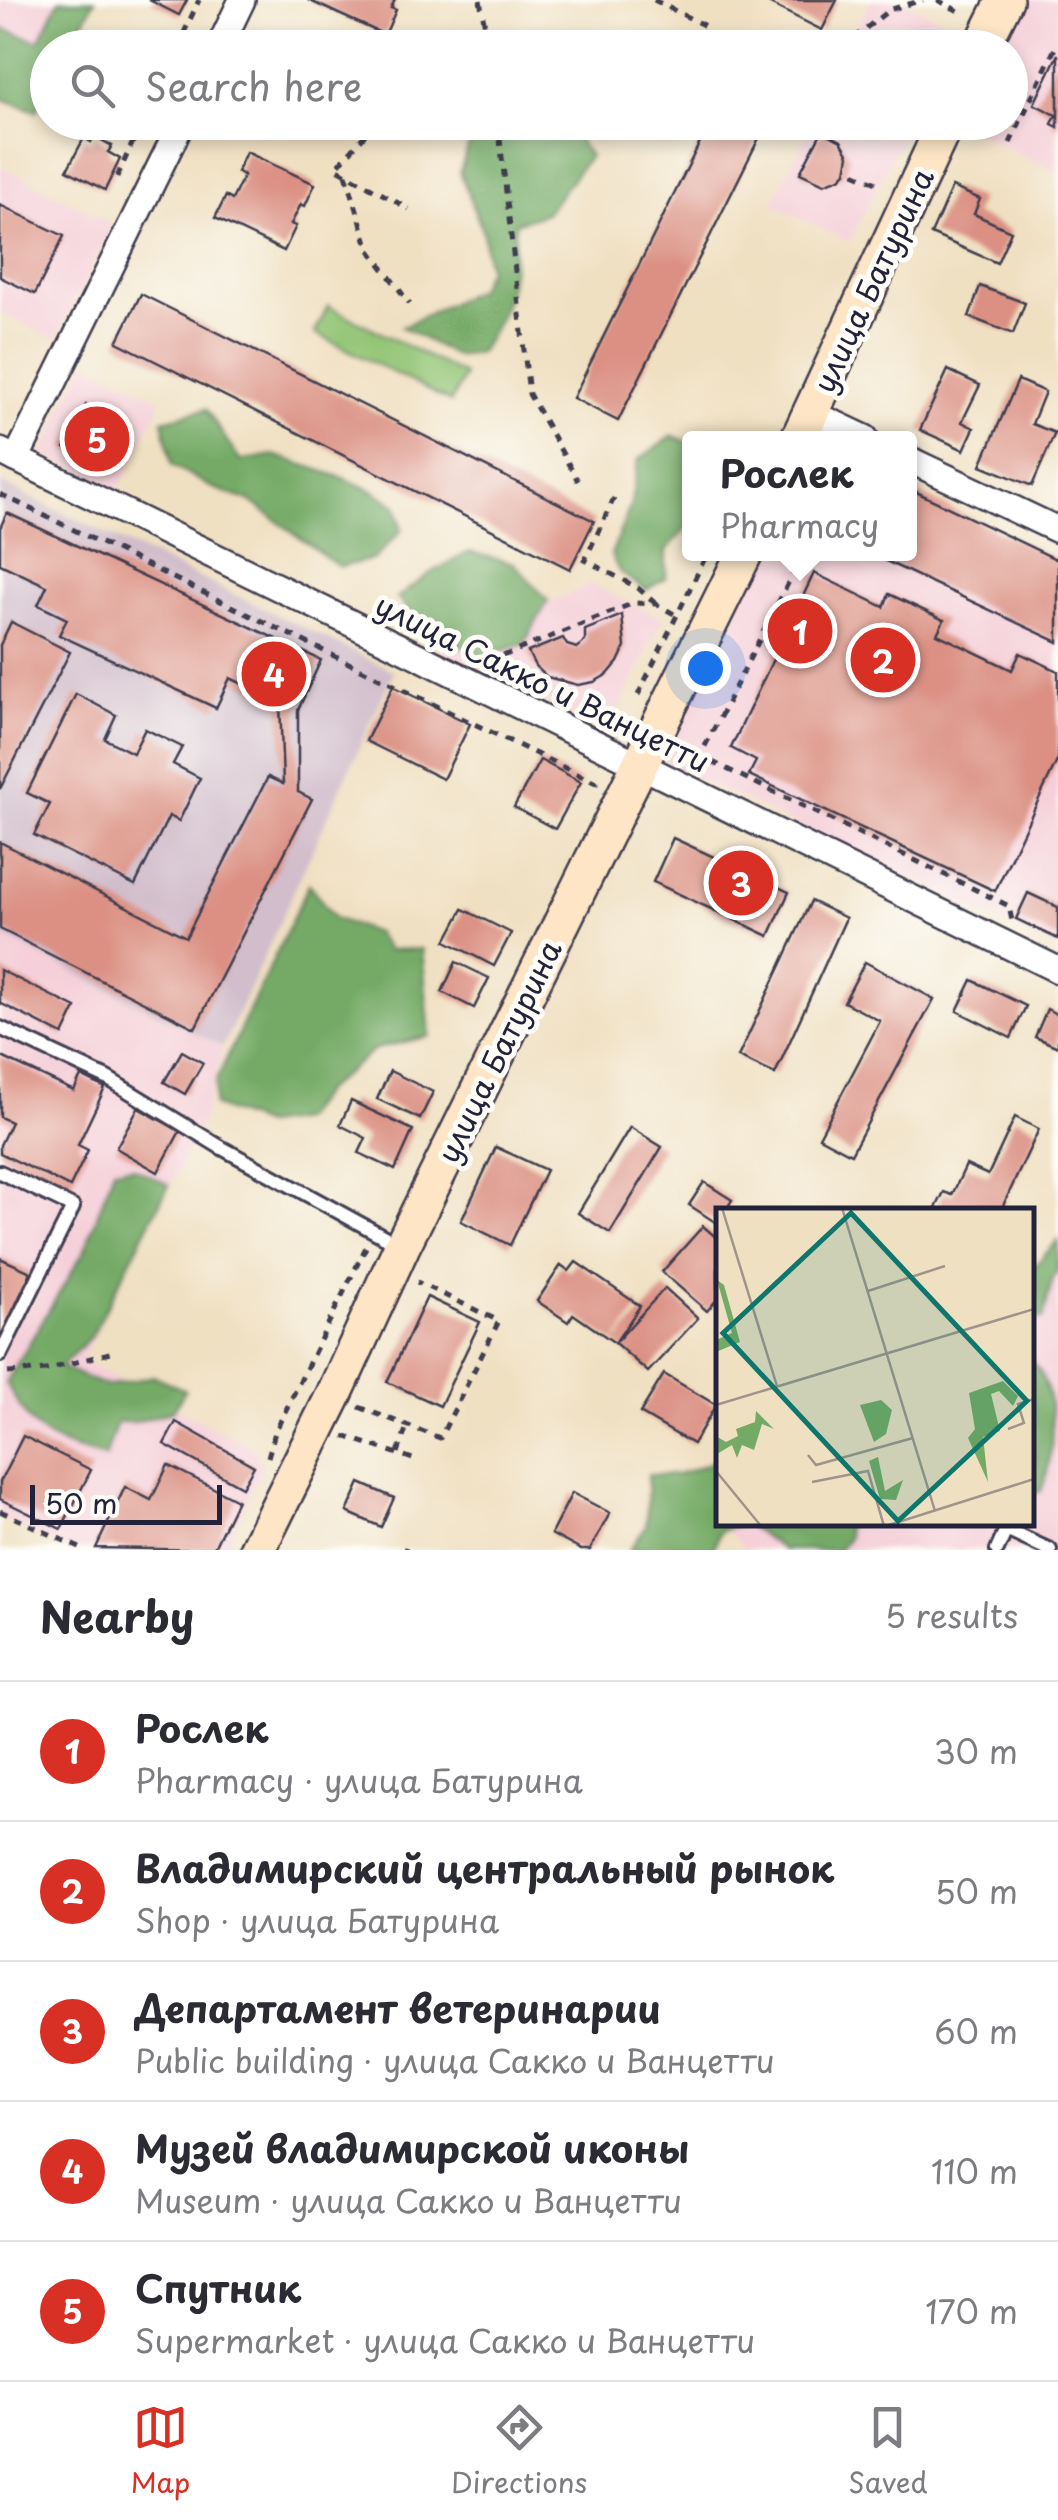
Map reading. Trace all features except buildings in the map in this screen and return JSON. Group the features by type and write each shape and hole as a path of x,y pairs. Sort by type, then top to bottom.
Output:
{"main road":[{"path":"991,30 1006,0"},
{"name":"улица Батурина","path":"806,426 938,140"},
{"name":"улица Батурина","path":"257,1550 334,1397 384,1257 654,760 741,561"}],"street":[{"path":"227,30 242,0"},
{"path":"8,455 173,140"},
{"name":"улица Сакко и Ванцетти","path":"8,455 654,760 1058,970"},
{"path":"917,463 1058,530"}],"lane":[{"path":"0,1028 107,1078 222,1148 384,1257"},
{"path":"0,1172 72,1206 0,1355"},
{"path":"997,1550 1006,1530 1050,1550"}],"path":[{"path":"185,30 199,0"},
{"path":"480,0 487,29"},
{"path":"654,0 711,30"},
{"path":"864,30 889,10 923,0"},
{"path":"937,0 966,15"},
{"path":"1028,105 1058,42"},
{"path":"117,177 134,140"},
{"path":"360,140 336,168 409,209"},
{"path":"500,140 529,394 578,481"},
{"path":"854,173 886,187"},
{"path":"346,174 369,249 410,304"},
{"path":"0,494 596,783"},
{"path":"614,498 586,560 638,588 676,615"},
{"path":"636,698 703,561"},
{"path":"700,756 799,561"},
{"path":"486,664 634,603 656,604"},
{"path":"654,760 700,756 1009,906"},
{"path":"376,1413 440,1438 499,1321 384,1257"},
{"path":"0,1374 46,1370 117,1351"},
{"path":"398,1453 407,1426"},
{"path":"337,1433 416,1460"},
{"path":"0,1510 84,1550"}],"shaded area":[{"path":"0,0 95,0 79,30 30,30 30,109 0,98"},
{"path":"871,0 900,0 956,26 954,30 856,30"},
{"path":"1025,0 1058,0 1058,173 992,140 1028,140 1028,30 1010,30"},
{"path":"804,140 900,140 849,242 772,204"},
{"path":"0,166 113,224 56,340 0,312"},
{"path":"86,362 162,400 118,491 41,453"},
{"path":"0,483 394,671 223,1047 0,935"},
{"path":"917,492 1058,560 1058,949 660,760 756,561 917,561"},
{"path":"591,584 663,619 607,732 440,651"},
{"path":"0,935 223,1047 202,1122 82,1360 252,1447 262,1466 224,1550 70,1550 0,1518"},
{"path":"1058,1266 1058,1550 744,1549 724,1525 1033,1525 1033,1278"}],"green space":[{"path":"59,0 95,0 79,30 44,30"},
{"path":"0,28 30,38 30,109 0,98"},
{"path":"470,140 578,140 589,156 546,213 515,223 511,276 498,321 478,353 456,356 402,327 478,289 488,269 483,232 460,172"},
{"path":"328,306 464,375 451,402 315,333"},
{"path":"206,409 240,461 274,455 374,491 396,506 402,530 374,559 339,567 252,502 211,487 172,465 163,420"},
{"path":"673,436 682,440 682,533 666,551 666,578 646,590 620,573 611,555 631,504 638,460"},
{"path":"469,552 514,563 548,601 524,644 483,657 427,628 397,598"},
{"path":"309,884 334,918 376,933 388,950 422,949 430,1036 375,1049 324,1091 301,1120 264,1125 214,1106 216,1081"},
{"path":"133,1167 169,1185 92,1335 61,1367 106,1386 154,1376 185,1390 173,1411 135,1422 117,1422 105,1457 69,1447 44,1434 24,1414 6,1382 85,1250 114,1169"},
{"path":"1058,1240 1058,1273 1053,1276 1043,1319 1033,1318 1033,1268"},
{"path":"1033,1363 1046,1386 1052,1421 1050,1458 1041,1491 1033,1493"},
{"path":"716,1455 716,1525 739,1525 720,1531 713,1550 629,1550 646,1526 648,1475 677,1475 712,1462"},
{"path":"748,1525 846,1525 848,1538 838,1550 783,1550"}],"place":[{"name":"Спутник","path":"97,439"},
{"name":"Рослек","path":"800,631"},
{"name":"Владимирский центральный рынок","path":"883,660"},
{"name":"Музей владимирской иконы","path":"274,674"},
{"name":"Департамент ветеринарии","path":"741,883"}]}
